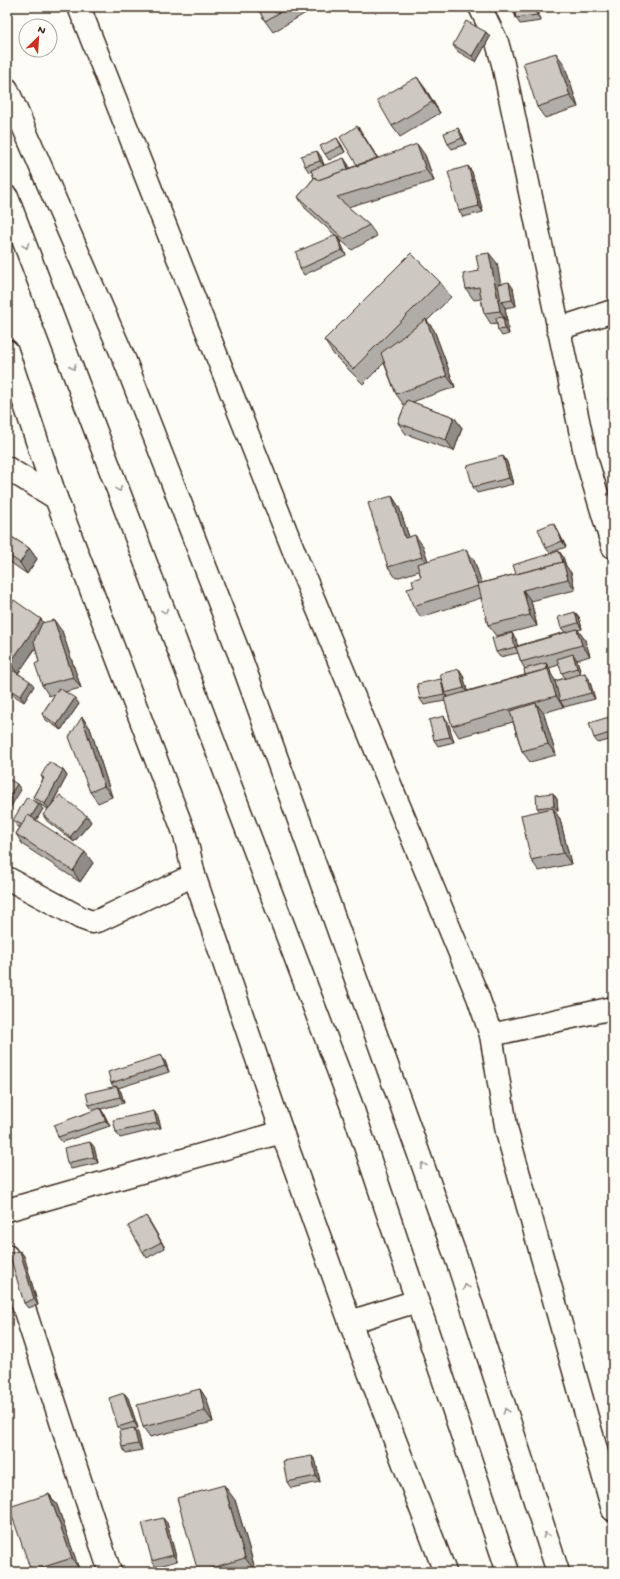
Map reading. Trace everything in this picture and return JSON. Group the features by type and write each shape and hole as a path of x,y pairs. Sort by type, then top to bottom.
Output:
{"street":[{"path":"78,7 296,560 478,997 491,1035 507,1132 613,1510"},
{"path":"480,7 497,42 504,64 586,458 613,548"},
{"path":"7,89 125,361 240,656 458,1263 558,1572"},
{"path":"7,197 351,1104 508,1572"},
{"path":"558,329 613,311"},
{"path":"7,351 56,498 185,835 194,875 282,1132 350,1322 445,1572"},
{"path":"7,468 56,498"},
{"path":"7,878 81,918 92,922 109,916 194,875"},
{"path":"491,1035 613,1008"},
{"path":"7,1210 282,1132"},
{"path":"7,1256 110,1572"},
{"path":"350,1322 417,1301"}],"building":[{"path":"257,7 289,7 265,21"},
{"path":"512,7 521,7 513,12"},
{"path":"524,7 535,7 537,15 516,18 515,12"},
{"path":"608,7 613,7 613,16"},
{"path":"466,21 486,32 472,56 453,45"},
{"path":"556,53 570,96 537,107 523,63"},
{"path":"417,77 432,102 392,126 377,100"},
{"path":"357,126 377,158 357,165 340,137"},
{"path":"458,128 462,138 448,144 444,133"},
{"path":"337,138 341,146 325,154 320,146"},
{"path":"417,144 426,170 337,197 369,225 344,239 298,197 315,177 318,180"},
{"path":"317,151 320,161 305,166 301,156"},
{"path":"344,158 348,169 318,180 315,177 314,178 311,170"},
{"path":"468,166 479,206 459,211 448,172"},
{"path":"336,235 342,250 300,269 296,252"},
{"path":"411,253 440,282 353,369 324,340"},
{"path":"489,253 500,311 484,313 479,287 466,289 463,274 479,271 476,255"},
{"path":"509,282 512,300 501,302 498,284"},
{"path":"503,317 505,329 498,330 496,318"},
{"path":"426,319 447,376 396,394 381,353"},
{"path":"613,397 613,414 612,414 608,398"},
{"path":"407,400 454,417 446,440 398,423"},
{"path":"503,456 509,478 473,487 467,466"},
{"path":"392,496 405,538 415,535 422,557 388,567 368,503"},
{"path":"553,523 562,541 546,548 538,529"},
{"path":"7,534 29,548 20,563 7,554"},
{"path":"466,549 478,586 413,606 407,589 414,587 412,580 421,577 417,564"},
{"path":"559,551 563,562 516,574 513,565"},
{"path":"563,562 568,579 523,590 530,615 488,625 478,584"},
{"path":"7,599 12,602 7,610"},
{"path":"14,600 41,619 10,663 7,661 7,610"},
{"path":"575,612 578,623 561,628 558,617"},
{"path":"54,620 73,677 42,685 35,664 39,662 34,641 42,623"},
{"path":"577,629 582,645 521,662 516,647"},
{"path":"512,633 515,647 496,652 492,638"},
{"path":"573,654 577,668 562,673 557,659"},
{"path":"546,663 547,669 525,675 524,669"},
{"path":"459,669 464,688 445,693 440,674"},
{"path":"548,669 556,696 452,726 444,698"},
{"path":"12,670 30,681 20,696 7,688 7,677"},
{"path":"585,673 591,693 560,701 555,681"},
{"path":"441,679 444,694 420,699 417,684"},
{"path":"59,688 75,698 57,725 42,714"},
{"path":"536,703 548,744 522,751 510,711"},
{"path":"444,716 450,737 434,740 429,720"},
{"path":"82,717 104,786 90,792 69,737"},
{"path":"609,717 613,732 594,738 589,723"},
{"path":"49,762 63,770 45,804 33,797 44,778 41,776"},
{"path":"7,778 17,784 7,800"},
{"path":"553,793 554,806 537,808 536,795"},
{"path":"60,795 87,816 70,837 43,815"},
{"path":"27,797 39,804 31,817 28,815 22,825 13,820"},
{"path":"553,808 563,853 531,860 521,815"},
{"path":"28,815 85,852 73,871 16,834"},
{"path":"161,1055 165,1066 111,1083 108,1072"},
{"path":"117,1086 120,1097 89,1105 86,1093"},
{"path":"100,1108 106,1121 58,1137 54,1125"},
{"path":"154,1111 157,1123 116,1132 113,1120"},
{"path":"90,1142 94,1157 67,1163 64,1148"},
{"path":"146,1216 161,1242 143,1252 128,1226"},
{"path":"20,1251 34,1299 24,1303 9,1253"},
{"path":"200,1389 205,1411 143,1427 137,1405"},
{"path":"124,1393 134,1422 118,1427 109,1398"},
{"path":"134,1428 138,1444 122,1447 119,1431"},
{"path":"312,1456 316,1476 287,1482 283,1461"},
{"path":"224,1485 245,1558 198,1572 177,1498"},
{"path":"49,1494 72,1558 31,1571 9,1507"},
{"path":"163,1518 173,1555 152,1561 142,1523"}]}
